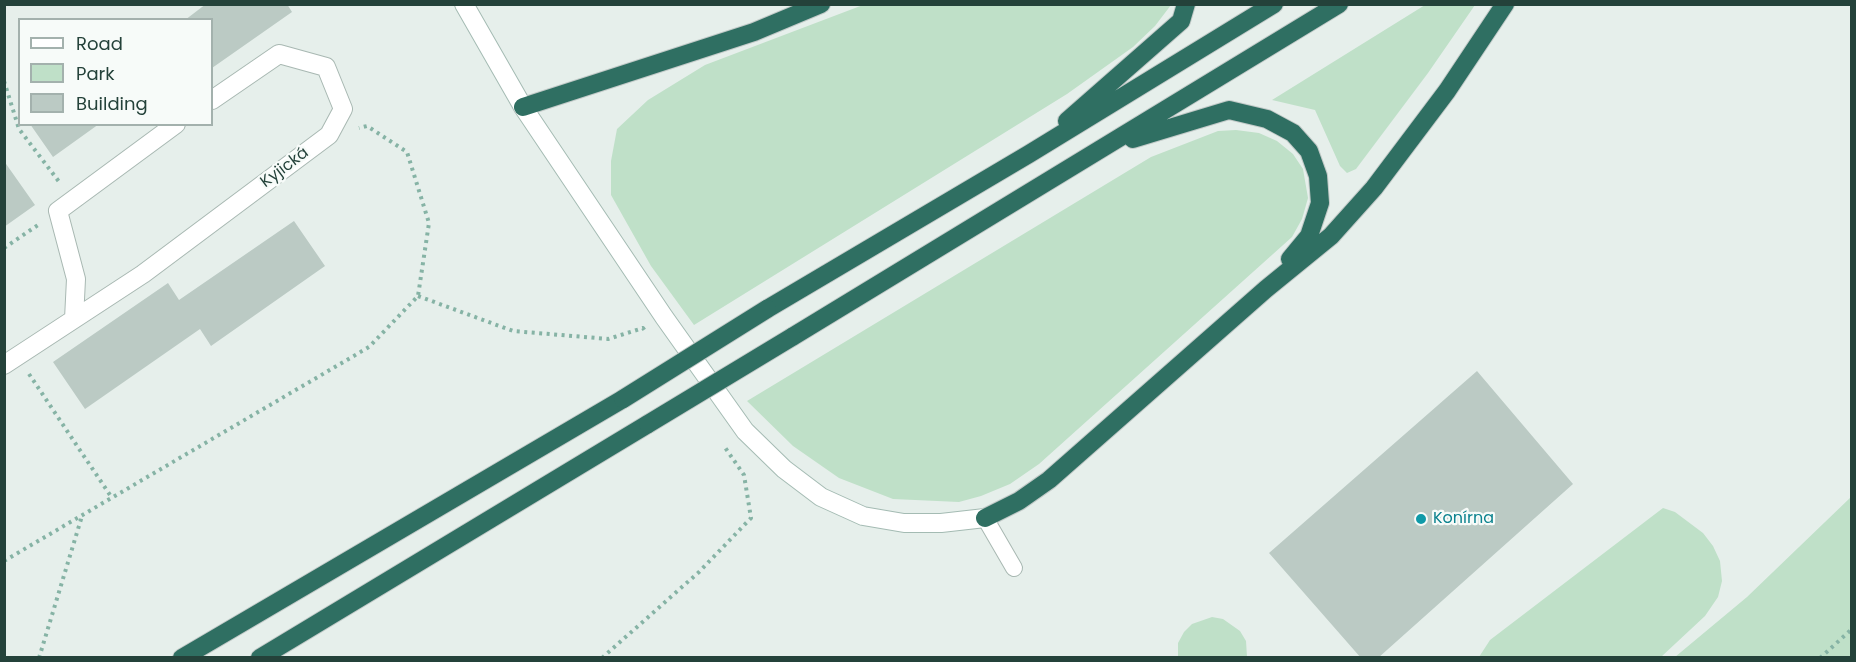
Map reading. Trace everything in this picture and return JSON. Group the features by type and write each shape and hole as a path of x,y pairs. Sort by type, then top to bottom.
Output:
{"highway":[{"path":"524,107 753,32 821,4"},
{"path":"1029,154 1181,21 1186,4"},
{"path":"182,657 623,399 767,309 1029,154 1274,4"},
{"path":"260,657 1106,148 1339,4"},
{"path":"985,518 1019,501 1049,480 1266,289 1331,236 1374,188 1447,91 1505,4"},
{"path":"1106,148 1229,110 1268,119 1293,133 1309,151 1318,176 1320,203 1309,236 1266,289"}],"street":[{"path":"464,4 524,107 664,317 745,431 784,469 821,497 862,516 904,523 941,523 985,518"},
{"name":"Kyjická","path":"11,361 143,274 329,135 343,109 326,67 279,54 213,99"},
{"path":"74,320 76,279 58,211 173,126"}],"lane":[{"path":"985,518 1014,568"}],"path":[{"path":"4,81 18,126"},
{"path":"18,126 73,200"},
{"path":"4,561 369,347 418,296 429,223 407,152 367,126 329,135"},
{"path":"4,248 58,211"},
{"path":"11,361 112,498"},
{"path":"39,657 82,516"},
{"path":"1820,657 1851,629"}],"green space":[{"path":"863,5 1171,5 1155,26 1133,47 1067,94 694,325 651,266 611,195 611,161 617,129 648,100 705,65"},
{"path":"1425,5 1475,5 1428,73 1356,169 1347,173 1340,166 1315,110 1272,100"},
{"path":"1236,130 1259,133 1277,141 1293,154 1303,169 1308,198 1302,219 1292,237 1039,464 1010,484 959,502 893,499 839,478 793,446 747,401 1151,157 1218,131"},
{"path":"1851,497 1851,657 1675,657 1747,597"},
{"path":"1663,508 1675,512 1703,533 1713,546 1720,561 1722,581 1718,597 1705,616 1661,657 1479,657 1490,640"},
{"path":"1212,617 1223,619 1240,631 1246,641 1247,657 1178,657 1178,643 1184,632 1192,624"}],"building":[{"path":"206,4 287,4 292,12 213,67 213,18 188,18"},
{"path":"31,126 96,126 53,157"},
{"path":"4,161 35,205 4,227"},
{"path":"294,221 325,266 211,346 200,329 85,409 53,362 168,283 179,300"},
{"name":"Konírna","path":"1477,371 1573,484 1378,658 1361,658 1269,553"}],"place":[{"name":"Konírna","path":"1421,519"}]}
